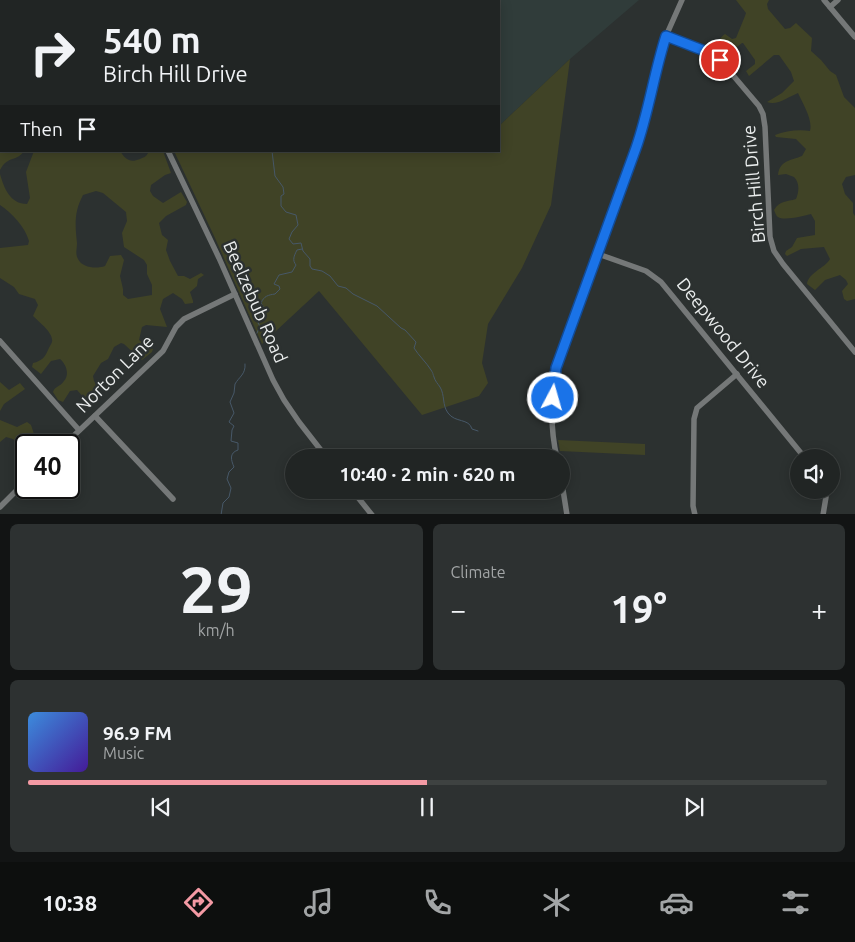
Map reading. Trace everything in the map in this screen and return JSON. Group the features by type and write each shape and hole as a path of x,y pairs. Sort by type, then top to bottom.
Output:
{"street":[{"path":"555,449 553,386 556,368 645,121 657,65 666,36 682,0"},
{"path":"824,0 855,37"},
{"path":"830,7 838,0"},
{"name":"Birch Hill Drive","path":"666,36 710,53 720,60 759,106 763,114 765,127 770,236 774,251 855,352"},
{"name":"Beelzebub Road","path":"168,152 273,380 284,400 320,449"},
{"name":"Deepwood Drive","path":"598,254 646,271 661,282 798,449"},
{"name":"Norton Lane","path":"75,434 163,351 176,327 184,319 235,294"},
{"path":"0,341 79,430"},
{"path":"695,514 693,506 694,419 697,408 737,374"},
{"path":"95,416 173,499"},
{"path":"0,506 15,492"},
{"path":"360,499 372,514"},
{"path":"565,499 567,514"},
{"path":"823,514 826,499"}],"shaded area":[{"path":"500,0 639,0 570,59 500,125"}],"green space":[{"path":"736,0 769,0 767,4 768,9 785,29 790,28 796,23 812,38 811,51 836,75 844,97 855,108 855,175 846,177 842,184 845,194 853,203 853,213 855,216 855,299 847,301 844,299 842,291 848,284 840,275 825,280 815,290 807,284 810,277 830,259 824,247 801,249 787,256 785,254 797,238 815,235 815,221 811,214 794,218 781,218 778,217 774,210 781,203 796,199 798,191 797,182 794,177 786,174 778,175 779,170 786,162 802,156 806,149 796,139 776,137 775,135 783,132 810,131 811,127 807,112 798,93 779,102 767,102 782,93 794,81 791,72 779,55 774,55 749,76 746,71 755,64 755,60 743,43 724,57 718,53 718,45 721,38 725,34 732,39 736,38 745,16 746,13"},
{"path":"570,59 551,205 522,268 488,324 482,363 488,383 479,396 422,415 319,291 262,344 174,152 500,152 500,125"},
{"path":"0,152 23,152 6,162 0,170"},
{"path":"34,152 121,152 126,159 134,161 145,157 148,152 163,152 171,173 151,185 150,191 153,196 163,203 181,192 187,202 186,205 166,216 159,223 162,235 168,240 166,250 178,276 190,279 201,273 204,275 198,279 197,286 190,292 193,303 185,304 182,299 173,293 163,299 160,309 167,327 146,325 142,327 139,340 153,349 142,360 124,344 121,343 114,347 108,359 101,363 93,376 101,394 90,407 87,407 86,400 77,390 70,391 63,402 58,400 53,392 67,375 65,366 60,359 51,361 41,374 32,367 33,363 44,357 52,343 51,335 33,316 38,305 35,299 19,294 14,287 0,278 0,248 28,245 29,241 18,221 0,205 0,174 6,190 12,198 27,204 30,198 26,172","holes":["96,191 103,193 126,212 127,221 122,233 124,247 144,260 152,285 152,295 128,299 123,295 120,276 124,260 121,255 110,256 105,266 90,267 80,262 76,253 76,218 83,195"]},
{"path":"0,382 9,390 20,383 25,389 4,404 0,411"},
{"path":"0,420 17,427 27,422 31,425 34,434 15,434 15,441 6,437 0,442"},
{"path":"558,440 645,444 645,455 570,451 570,449 560,449"}],"waterway":[{"path":"272,152 275,176 283,187 284,194 281,196 281,206 286,212 296,215 298,225 289,239 293,244 301,243 303,251 310,259 312,269 322,271 330,276 338,286 346,288 353,294 377,306 405,330 416,342 414,348 433,373 443,393 448,413 454,418 468,423 472,429 478,431"},
{"path":"257,333 260,326 258,323 264,308 261,303 263,299 266,296 275,294 280,289 279,286 274,284 279,275 292,272 296,265 294,260 295,254 297,250 302,249"},
{"path":"221,514 223,503 229,497 231,488 227,479 229,472 234,467 232,455 238,450 238,443 231,441 234,426 229,422 234,413 230,402 235,384 243,373 245,364"}],"route":[{"path":"553,398 556,368 617,204 645,121 659,58 666,36 710,53 720,60"}]}
